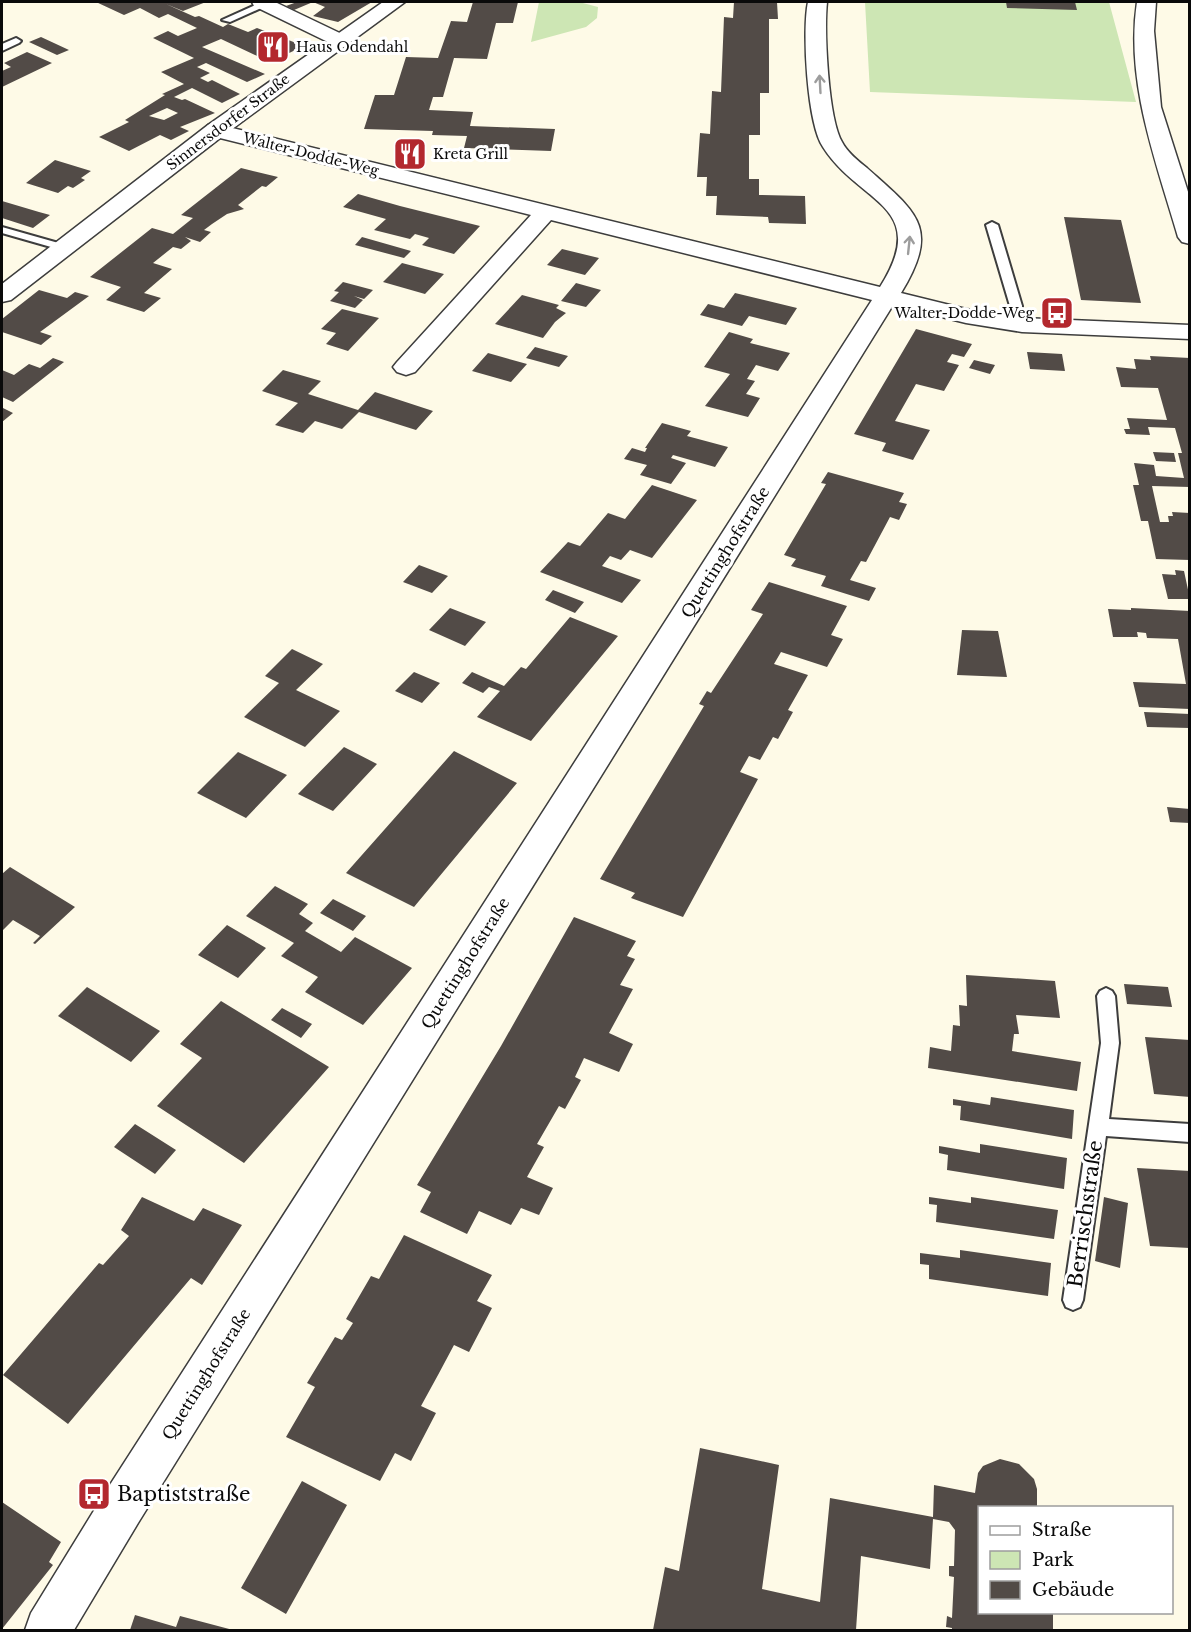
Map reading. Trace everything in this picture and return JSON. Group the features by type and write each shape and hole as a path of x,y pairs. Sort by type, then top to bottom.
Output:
{"street":[{"name":"Sinnersdorfer Straße","path":"2,295 216,130 394,2"},
{"name":"Quettinghofstraße","path":"48,1630 122,1507 904,268 911,245 909,224 896,208 831,145 824,127 817,2"},
{"path":"1146,2 1144,31 1151,107 1182,190 1190,237"},
{"path":"263,3 339,40"},
{"name":"Walter-Dodde-Weg","path":"216,130 966,316 1015,324 1190,332"},
{"path":"406,367 546,213"}],"lane":[{"path":"227,20 263,3"},
{"path":"2,48 16,41"},
{"path":"992,225 1016,306 1015,324"},
{"path":"2,230 65,248"},
{"name":"Berrischstraße","path":"1073,1300 1110,1043 1106,996"},
{"name":"Berrischstraße","path":"1097,1127 1190,1133"}],"green space":[{"path":"539,2 579,2 598,7 597,18 586,27 531,42"},
{"path":"865,2 1109,2 1136,102 870,92"}],"building":[{"path":"96,2 206,2 183,11 166,4 195,17 199,16 223,27 228,24 248,32 257,28 304,46 270,62 221,39 202,47 265,74 247,82 206,63 197,67 210,73 200,78 208,82 212,80 240,94 222,103 192,88 174,97 185,99 215,113 180,127 189,131 171,140 160,135 129,151 99,137 129,122 125,120 165,95 162,94 184,84 161,72 194,58 153,38 168,31 178,36 197,28 168,14 159,18 140,8 124,15","holes":["167,108 178,113 164,120 149,116"]},
{"path":"297,2 313,2 294,10 286,6"},
{"path":"313,2 372,2 338,22 313,16 325,7"},
{"path":"473,2 518,2 513,23 496,23 487,59 454,58 443,97 433,97 429,110 473,112 470,126 555,129 551,151 464,148 467,136 432,135 433,131 364,129 375,95 394,95 406,57 438,58 451,21 467,22"},
{"path":"734,2 777,2 778,19 769,19 769,93 760,93 760,135 749,135 749,179 759,179 759,195 805,196 806,224 769,223 768,217 716,215 717,196 706,196 707,177 697,177 700,133 710,134 712,91 721,92 724,17 733,18"},
{"path":"1006,2 1075,2 1077,10 1007,8"},
{"path":"41,37 69,50 57,55 29,42"},
{"path":"27,52 52,63 2,87 2,71 11,67 4,63"},
{"path":"55,160 91,171 81,178 85,180 73,188 68,186 58,193 26,183"},
{"path":"241,168 278,177 266,187 262,186 238,205 244,209 227,214 204,230 211,232 200,242 185,237 191,241 181,249 173,247 153,263 172,269 144,293 161,298 144,312 106,300 121,287 90,277 152,228 173,234 193,218 181,215"},
{"path":"358,194 480,226 454,254 422,245 429,238 415,234 410,239 374,230 386,219 343,207"},
{"path":"2,201 50,215 33,228 2,218"},
{"path":"1064,217 1121,220 1141,303 1081,300"},
{"path":"362,237 411,251 404,258 355,245"},
{"path":"562,249 599,258 585,275 547,265"},
{"path":"402,263 444,274 425,294 383,282"},
{"path":"343,282 373,290 364,299 354,296 363,300 355,308 330,301 339,292 334,291"},
{"path":"576,283 601,290 586,307 561,301"},
{"path":"39,290 67,298 75,292 89,296 40,332 52,336 41,345 2,332 2,319"},
{"path":"735,293 797,308 786,325 749,316 742,326 700,315 708,304 724,308"},
{"path":"522,295 559,305 556,308 566,313 555,322 543,338 495,324"},
{"path":"342,309 379,318 348,351 326,344 336,333 321,329"},
{"path":"916,329 972,344 964,357 952,354 947,362 959,365 944,391 916,384 895,421 930,430 913,460 882,451 886,443 854,434"},
{"path":"729,332 753,339 750,343 790,353 778,371 756,365 747,379 755,381 746,394 760,398 748,417 705,406 730,374 704,367"},
{"path":"535,347 568,356 559,367 526,358"},
{"path":"1027,352 1062,354 1065,371 1030,369"},
{"path":"488,353 527,364 511,382 472,371"},
{"path":"1150,356 1190,358 1190,487 1152,486 1160,522 1169,522 1168,516 1173,516 1172,512 1190,513 1190,560 1156,559 1148,521 1141,521 1133,485 1139,485 1134,463 1154,465 1156,476 1184,478 1178,453 1182,453 1175,428 1148,427 1150,435 1126,434 1124,429 1130,429 1127,418 1167,420 1158,388 1121,387 1116,367 1136,369 1134,359 1151,360"},
{"path":"53,358 64,362 13,402 2,397 2,370 14,375 29,364 40,368"},
{"path":"974,360 995,365 990,374 969,368"},
{"path":"283,370 321,381 308,394 358,410 375,392 433,411 416,430 359,412 342,429 315,421 303,433 275,425 298,403 262,391"},
{"path":"2,409 13,413 2,422"},
{"path":"662,423 691,431 687,436 728,447 715,467 673,455 671,458 686,463 671,484 640,475 647,465 624,459 632,448 645,452 647,448 645,448"},
{"path":"1153,452 1174,453 1176,462 1156,461"},
{"path":"828,472 904,493 899,502 907,504 899,520 890,517 866,562 861,561 850,580 876,588 869,601 821,586 826,576 791,566 796,559 784,555 826,484 821,483"},
{"path":"652,485 697,500 652,558 630,550 621,560 610,556 602,566 641,580 622,603 540,572 568,542 580,546 608,513 625,519"},
{"path":"419,565 448,576 432,593 403,582"},
{"path":"1175,570 1184,571 1190,599 1168,599 1162,574 1176,575"},
{"path":"769,582 847,606 831,635 843,639 827,667 781,652 774,664 808,675 788,710 793,712 778,739 773,737 760,760 749,756 740,772 758,779 683,917 631,898 635,893 600,879 704,706 699,704 707,691 711,693 763,614 751,610"},
{"path":"553,590 584,602 575,613 545,600"},
{"path":"450,608 486,622 465,646 429,630"},
{"path":"1131,608 1190,611 1190,709 1139,707 1133,682 1186,684 1178,639 1147,638 1146,633 1137,632 1138,637 1113,637 1108,609 1131,610"},
{"path":"570,617 618,636 531,741 477,717 500,691 489,687 483,693 462,683 472,672 504,686 521,667 526,669"},
{"path":"962,630 998,631 1007,677 957,675"},
{"path":"292,649 323,664 296,690 340,711 305,747 244,717 279,683 265,676"},
{"path":"414,672 440,683 422,703 395,691"},
{"path":"1144,712 1190,714 1190,728 1147,727"},
{"path":"344,747 377,764 333,811 298,794"},
{"path":"454,751 517,783 414,907 346,873"},
{"path":"238,752 287,775 246,818 197,793"},
{"path":"1167,807 1190,809 1190,823 1170,822"},
{"path":"10,867 75,907 35,944 33,943 40,936 13,920 2,931 2,874"},
{"path":"275,886 308,904 299,914 313,923 305,931 341,952 355,937 412,968 363,1025 305,992 318,977 281,956 294,943 246,916"},
{"path":"333,899 366,916 353,931 320,913"},
{"path":"574,917 636,941 627,956 635,959 620,985 633,989 609,1033 633,1044 619,1072 584,1058 575,1077 581,1080 565,1109 559,1106 537,1144 544,1147 527,1177 553,1188 539,1215 521,1208 511,1225 479,1211 467,1234 420,1212 431,1192 417,1185 501,1046"},
{"path":"227,925 266,948 238,978 198,955"},
{"path":"966,975 1055,981 1060,1018 1016,1015 1019,1034 1014,1034 1012,1051 1081,1062 1077,1091 928,1068 930,1047 951,1051 953,1025 960,1026 959,1005 967,1006"},
{"path":"1124,984 1168,987 1172,1007 1127,1004"},
{"path":"87,987 160,1031 131,1062 58,1016"},
{"path":"221,1001 329,1067 244,1163 157,1106 202,1058 180,1044"},
{"path":"282,1008 312,1024 301,1038 271,1020"},
{"path":"1145,1037 1190,1040 1190,1097 1154,1094"},
{"path":"991,1097 1074,1110 1072,1139 960,1120 961,1106 953,1105 953,1099 990,1105"},
{"path":"135,1124 176,1150 155,1174 114,1147"},
{"path":"980,1144 1067,1158 1064,1189 947,1170 948,1155 939,1153 939,1146 980,1153"},
{"path":"1137,1168 1190,1171 1190,1248 1150,1246"},
{"path":"142,1197 194,1221 203,1208 242,1225 202,1285 191,1278 68,1424 3,1375 99,1263 103,1265 129,1236 121,1230"},
{"path":"929,1197 971,1203 971,1197 1058,1210 1054,1239 936,1222 937,1205 929,1204"},
{"path":"1104,1197 1128,1203 1120,1268 1095,1261"},
{"path":"404,1235 492,1275 477,1301 492,1308 469,1352 454,1345 421,1406 436,1413 411,1461 395,1453 380,1481 286,1437 315,1387 307,1383 335,1337 342,1340 353,1323 346,1319 371,1276 379,1279"},
{"path":"960,1250 1051,1263 1048,1296 929,1279 929,1265 920,1264 920,1253 960,1258"},
{"path":"700,1448 779,1465 762,1589 820,1602 830,1498 933,1517 934,1485 975,1493 978,1473 983,1466 1000,1459 1019,1464 1034,1479 1037,1489 1037,1506 978,1506 978,1614 1053,1614 1053,1630 952,1630 946,1627 947,1616 952,1618 954,1577 949,1576 949,1566 954,1566 955,1530 949,1522 933,1519 930,1569 861,1556 856,1630 653,1630 665,1567 679,1571"},
{"path":"302,1481 347,1505 286,1614 241,1588"},
{"path":"2,1502 61,1542 49,1562 53,1565 2,1629"},
{"path":"135,1615 176,1627 180,1616 233,1630 130,1630"}],"place":[{"name":"Haus Odendahl","path":"273,47"},
{"name":"Kreta Grill","path":"410,154"},
{"name":"Walter-Dodde-Weg","path":"1057,313"},
{"name":"Baptiststraße","path":"94,1494"}]}
